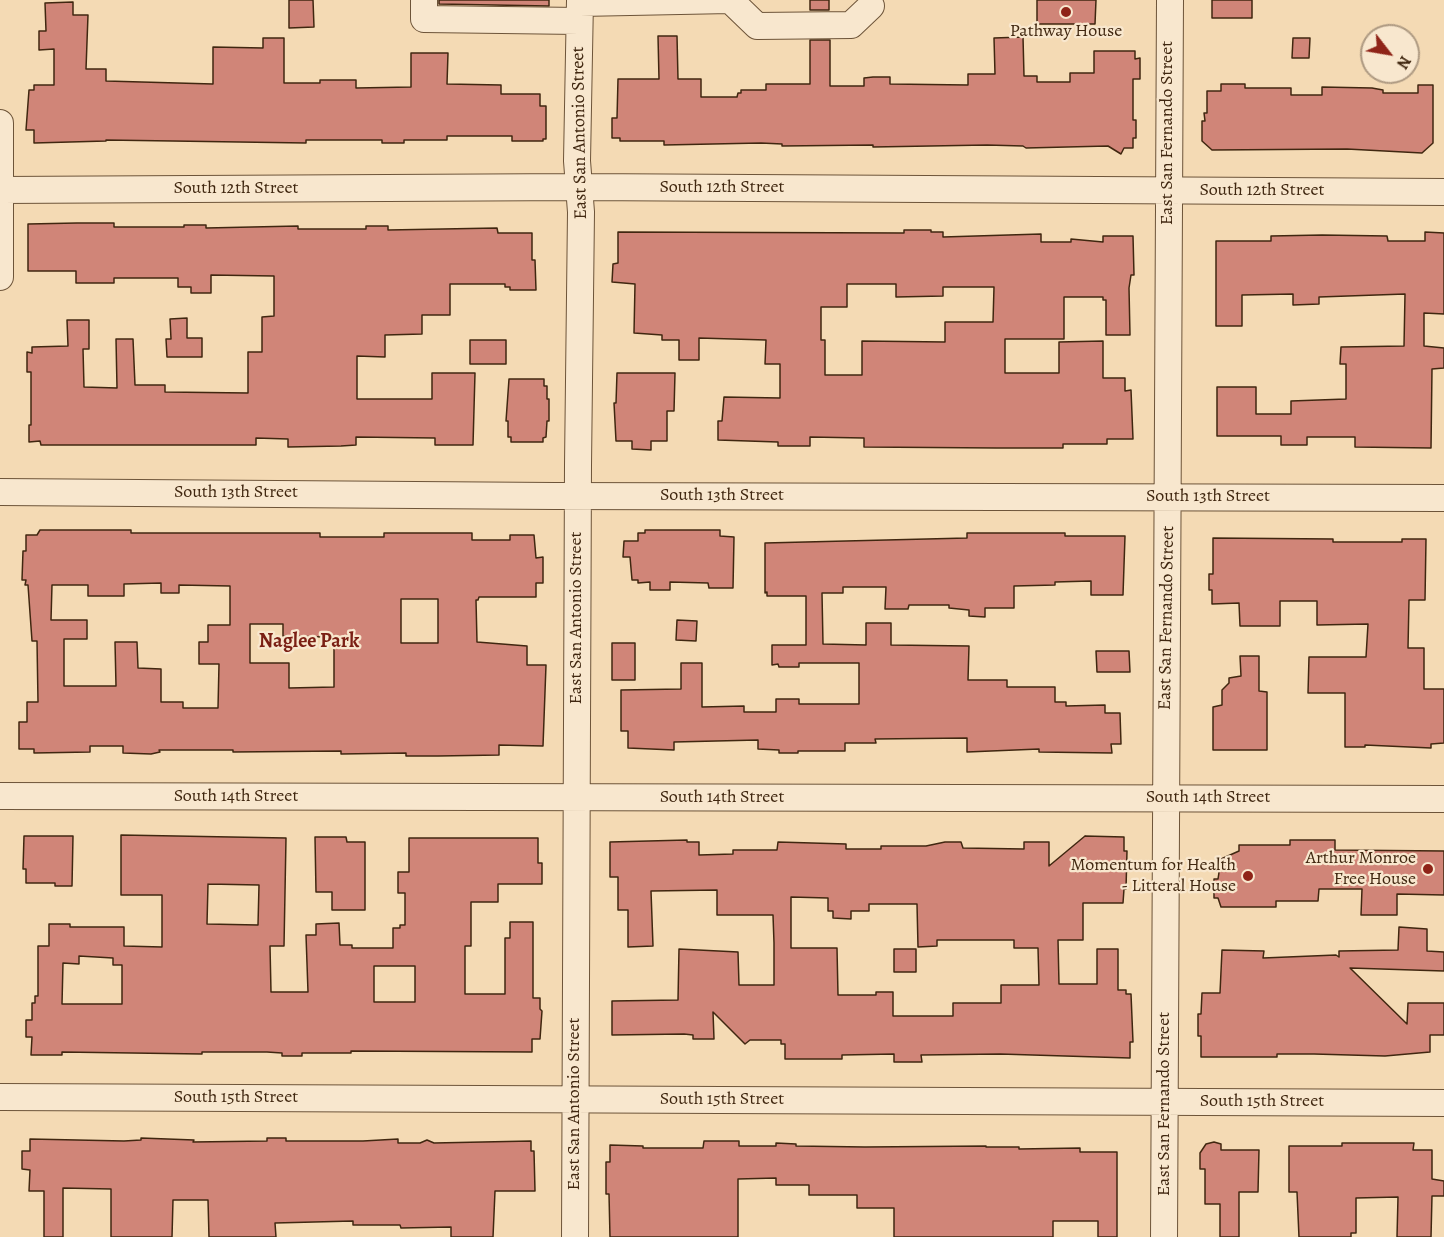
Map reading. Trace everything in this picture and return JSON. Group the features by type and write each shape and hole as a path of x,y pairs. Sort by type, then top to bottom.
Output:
{"street":[{"path":"424,0 424,19 730,0 757,26 851,25 871,6"},
{"name":"East San Fernando Street","path":"1164,1237 1170,0"},
{"name":"East San Antonio Street","path":"575,1237 581,212 577,161 580,8"},
{"path":"0,123 0,277"},
{"name":"South 12th Street","path":"1,190 579,187 1444,192"},
{"name":"South 13th Street","path":"0,492 1444,498"},
{"name":"South 14th Street","path":"0,796 1444,799"},
{"name":"South 15th Street","path":"0,1097 1444,1103"}],"building":[{"path":"289,0 313,0 314,27 289,28"},
{"path":"439,0 549,0 549,6 439,4"},
{"path":"810,0 829,0 829,10 810,10"},
{"name":"Pathway House","path":"1037,0 1096,0 1095,24 1037,24"},
{"path":"1212,0 1252,0 1252,18 1212,18"},
{"path":"73,2 73,15 88,15 86,69 106,69 106,81 213,84 213,47 263,48 263,38 284,38 284,83 356,80 356,88 411,87 411,53 448,53 447,84 501,85 501,94 540,94 540,106 546,106 546,139 543,141 512,141 512,136 447,136 447,140 404,140 404,143 382,143 382,140 306,140 306,143 106,140 34,143 34,130 26,130 29,90 34,90 34,85 54,85 54,49 39,50 39,31 46,31 45,3"},
{"path":"658,36 677,36 678,79 701,79 701,97 737,97 741,90 766,90 766,84 810,84 810,40 830,40 830,86 864,86 864,78 873,77 890,77 890,84 968,85 968,74 995,74 994,38 1023,37 1024,76 1037,76 1037,82 1070,82 1070,73 1094,73 1094,51 1135,51 1135,59 1140,58 1140,79 1133,79 1133,120 1136,120 1136,138 1133,138 1133,148 1124,148 1121,154 1108,146 873,147 873,145 782,146 782,144 761,143 664,145 664,141 620,141 620,138 612,138 612,118 617,118 618,79 659,79"},
{"path":"1293,38 1310,38 1309,58 1292,58"},
{"path":"1221,84 1245,84 1245,88 1291,88 1291,95 1322,95 1322,87 1372,88 1383,90 1383,93 1418,93 1418,85 1433,85 1433,143 1422,153 1347,149 1212,150 1202,141 1202,121 1205,121 1204,113 1207,113 1207,91 1221,91"},
{"path":"114,223 114,227 206,225 206,228 298,226 298,229 366,229 366,226 388,226 388,230 497,228 498,233 532,233 532,260 535,260 536,290 510,290 510,287 505,287 505,284 450,284 450,315 422,315 422,334 385,335 385,357 357,356 357,399 432,399 432,373 475,373 473,445 435,445 435,438 356,437 356,445 288,447 288,439 256,438 256,445 41,445 40,441 29,442 31,372 27,372 27,352 32,353 32,347 68,346 67,320 89,320 89,349 83,349 84,387 117,388 116,339 133,339 135,385 165,385 165,392 248,393 248,352 262,352 262,317 274,316 274,276 211,275 211,293 191,293 191,287 178,287 178,278 114,278 114,283 76,283 76,271 28,271 28,224"},
{"path":"904,230 931,230 931,232 943,232 943,237 1041,234 1041,242 1071,242 1071,239 1103,242 1103,236 1133,236 1134,275 1131,275 1129,288 1130,335 1106,335 1106,300 1103,300 1103,297 1064,297 1064,339 1005,339 1005,373 1059,373 1059,342 1103,341 1103,378 1125,378 1125,391 1131,390 1133,439 1107,439 1107,444 1063,444 1063,448 864,447 864,438 810,437 810,446 778,446 778,442 718,440 718,421 722,421 724,397 780,398 780,364 765,364 766,340 699,338 699,360 679,360 679,340 662,340 662,335 634,333 635,284 612,282 613,264 618,263 618,232 904,233","holes":["847,284 896,284 896,297 943,296 943,287 994,287 993,322 945,322 945,342 862,341 862,375 825,375 825,340 821,340 821,307 847,307"]},
{"path":"1425,232 1444,233 1444,314 1424,313 1424,346 1444,348 1444,368 1432,369 1431,448 1355,447 1355,437 1307,437 1307,445 1281,445 1281,436 1217,436 1217,387 1256,387 1256,414 1291,414 1291,401 1346,399 1346,364 1340,364 1341,347 1404,346 1405,294 1319,297 1319,304 1293,305 1293,294 1242,295 1242,326 1216,326 1216,241 1271,241 1271,236 1322,235 1387,236 1388,241 1425,241"},
{"path":"187,318 187,338 202,338 202,357 167,357 166,339 171,339 170,319"},
{"path":"470,340 506,340 506,364 470,364"},
{"path":"617,373 675,373 674,411 667,411 667,441 651,441 651,450 632,449 632,441 616,441 614,403 616,403"},
{"path":"509,379 544,379 544,386 547,386 547,399 549,399 549,421 547,421 546,437 543,438 543,442 511,442 511,437 508,437 508,421 506,421"},
{"path":"40,530 131,530 131,533 320,533 320,537 384,537 384,533 472,533 472,540 510,540 510,535 534,535 536,558 543,557 543,583 536,583 536,597 479,597 476,600 477,642 527,646 527,665 546,665 543,746 499,745 499,755 438,756 406,756 406,753 341,754 341,751 233,752 233,750 159,750 160,752 151,754 123,753 123,746 90,746 90,752 34,753 34,749 19,749 19,722 27,722 27,702 38,702 37,641 32,641 28,585 25,585 26,580 22,580 26,535 37,535","holes":["161,583 161,593 179,593 179,585 230,586 230,625 208,625 208,642 199,642 199,664 219,664 218,708 183,708 183,702 161,702 161,669 138,668 137,642 115,642 116,686 64,686 64,639 87,639 87,620 51,620 52,585 88,585 88,596 124,596 124,584","401,599 438,599 438,643 401,643","250,624 283,624 283,636 326,637 326,642 334,642 334,687 289,688 289,663 250,663"]},
{"path":"645,530 720,530 720,536 734,537 733,588 709,588 708,583 670,582 670,590 650,590 650,582 638,583 638,580 632,580 630,557 623,557 624,541 638,541 638,533 645,533"},
{"path":"967,533 1065,533 1065,536 1125,536 1123,595 1091,595 1091,581 1014,586 1014,608 985,608 985,617 969,616 969,610 949,608 949,605 909,605 908,609 885,609 886,587 843,587 843,593 822,593 823,644 866,645 866,623 891,623 891,645 969,646 968,680 1007,680 1007,687 1055,687 1055,702 1066,702 1066,706 1105,705 1105,713 1120,713 1121,744 1111,744 1112,753 1039,752 1039,749 967,752 967,738 875,739 876,743 845,743 845,751 798,751 798,753 779,753 779,750 758,749 758,740 674,742 674,750 628,748 628,731 621,731 621,690 681,689 681,663 702,663 702,707 744,706 744,712 776,712 776,699 799,699 799,704 859,704 859,663 799,663 799,667 772,665 772,645 806,645 806,596 767,596 767,592 765,593 765,543 967,538"},
{"path":"1213,538 1333,539 1333,542 1402,542 1402,539 1426,539 1425,600 1409,600 1408,648 1424,648 1424,689 1444,689 1444,743 1431,744 1431,748 1365,745 1365,747 1345,747 1345,693 1308,693 1309,657 1366,657 1368,624 1317,625 1317,601 1280,601 1280,626 1240,626 1239,603 1212,604 1209,574 1213,574"},
{"path":"677,620 697,621 696,641 676,640"},
{"path":"612,643 635,643 635,680 612,680"},
{"path":"1096,651 1129,651 1130,672 1097,672"},
{"path":"1240,656 1259,656 1259,691 1267,692 1267,750 1213,750 1213,707 1222,705 1222,690 1229,683 1229,678 1241,676"},
{"path":"121,835 286,838 284,946 270,946 271,992 308,992 306,935 316,935 316,924 339,923 340,945 352,945 352,948 393,948 393,928 405,925 405,893 398,893 398,872 409,872 409,838 538,838 538,863 542,863 542,884 498,884 498,902 471,902 471,946 465,946 465,994 505,994 505,938 510,938 510,922 533,922 533,998 540,998 542,1011 540,1039 532,1039 532,1052 351,1051 351,1053 302,1053 302,1056 282,1056 282,1053 267,1052 202,1052 202,1054 62,1052 62,1055 31,1055 32,1037 26,1037 26,1020 32,1020 32,1003 35,1003 35,996 38,996 38,946 49,946 49,924 70,924 70,927 124,927 124,946 162,947 162,895 121,895","holes":["208,884 259,885 258,925 207,924","79,956 113,958 113,965 122,965 122,1004 62,1004 63,963 79,964","374,966 415,966 415,1002 374,1002"]},
{"path":"24,836 73,836 72,886 55,886 55,883 26,883 26,869 23,869"},
{"path":"1085,836 1124,837 1124,851 1127,851 1126,889 1124,889 1123,903 1083,903 1083,940 1058,940 1059,984 1097,984 1097,949 1118,949 1118,990 1126,990 1126,994 1131,994 1133,1042 1130,1042 1130,1058 1000,1054 921,1055 922,1062 894,1062 894,1054 842,1055 842,1059 785,1059 785,1044 781,1044 781,1040 750,1040 745,1044 713,1012 714,1039 693,1039 693,1035 684,1034 612,1035 612,1001 678,1000 679,949 738,952 739,985 774,985 774,943 773,915 717,915 717,890 651,891 653,946 628,947 628,910 618,910 618,877 610,877 610,842 687,840 687,842 699,842 699,855 733,854 733,850 777,850 778,842 846,844 846,849 881,849 881,846 926,846 945,842 961,842 963,848 1024,849 1024,842 1049,842 1049,866","holes":["791,897 828,898 828,911 833,911 833,918 851,919 851,911 869,911 869,904 917,904 918,947 937,946 937,940 1014,940 1014,948 1038,948 1039,985 1001,985 1001,1003 953,1003 953,1016 893,1016 893,992 876,992 876,995 838,995 837,948 791,948"]},
{"path":"315,837 346,837 347,842 365,842 365,910 332,910 332,892 316,892"},
{"path":"1290,840 1335,840 1335,850 1444,851 1444,895 1397,894 1397,915 1361,915 1362,889 1319,889 1318,901 1276,901 1276,907 1221,907 1218,898 1214,898 1214,879 1218,879 1221,859 1239,851 1239,845 1290,845"},
{"path":"1399,927 1427,929 1427,951 1444,952 1444,971 1350,968 1407,1024 1408,1003 1444,1003 1444,1035 1430,1035 1430,1052 1385,1056 1277,1054 1277,1057 1201,1057 1198,1014 1201,1014 1202,993 1220,993 1222,950 1264,951 1263,958 1336,955 1339,957 1339,951 1398,950"},
{"path":"894,949 916,949 916,972 894,972"},
{"path":"141,1138 194,1140 193,1142 267,1141 267,1138 286,1138 286,1141 398,1139 398,1143 420,1143 427,1140 434,1143 531,1141 531,1151 534,1151 535,1191 495,1191 493,1237 451,1237 451,1227 401,1228 400,1225 353,1225 353,1221 275,1223 276,1237 209,1237 208,1200 173,1200 172,1237 111,1237 111,1189 63,1188 63,1237 44,1237 44,1191 29,1191 30,1170 22,1169 22,1151 30,1151 30,1139 124,1141 141,1140"},
{"path":"704,1141 739,1141 739,1146 776,1146 776,1143 796,1144 796,1146 865,1147 986,1146 1019,1147 1019,1149 1080,1148 1080,1152 1117,1152 1117,1237 1098,1237 1098,1221 1053,1221 1053,1237 894,1237 894,1208 857,1208 857,1195 809,1195 809,1185 776,1185 776,1178 738,1179 738,1237 610,1237 606,1162 610,1162 610,1145 643,1146 643,1148 703,1148"},
{"path":"1214,1142 1221,1144 1221,1150 1259,1150 1258,1192 1239,1192 1239,1237 1220,1237 1220,1204 1205,1204 1205,1169 1200,1169 1200,1153 1206,1144"},
{"path":"1342,1143 1414,1143 1413,1150 1432,1150 1432,1179 1444,1181 1444,1196 1432,1196 1431,1237 1397,1237 1398,1197 1356,1198 1356,1233 1351,1233 1351,1237 1299,1237 1297,1192 1289,1192 1289,1146 1342,1146"}],"place":[{"name":"Pathway House","path":"1066,12"},
{"name":"Arthur Monroe Free House","path":"1428,869"},
{"name":"Momentum for Health - Litteral House","path":"1248,876"}],"district":[{"name":"Naglee Park","path":"309,642"}]}
